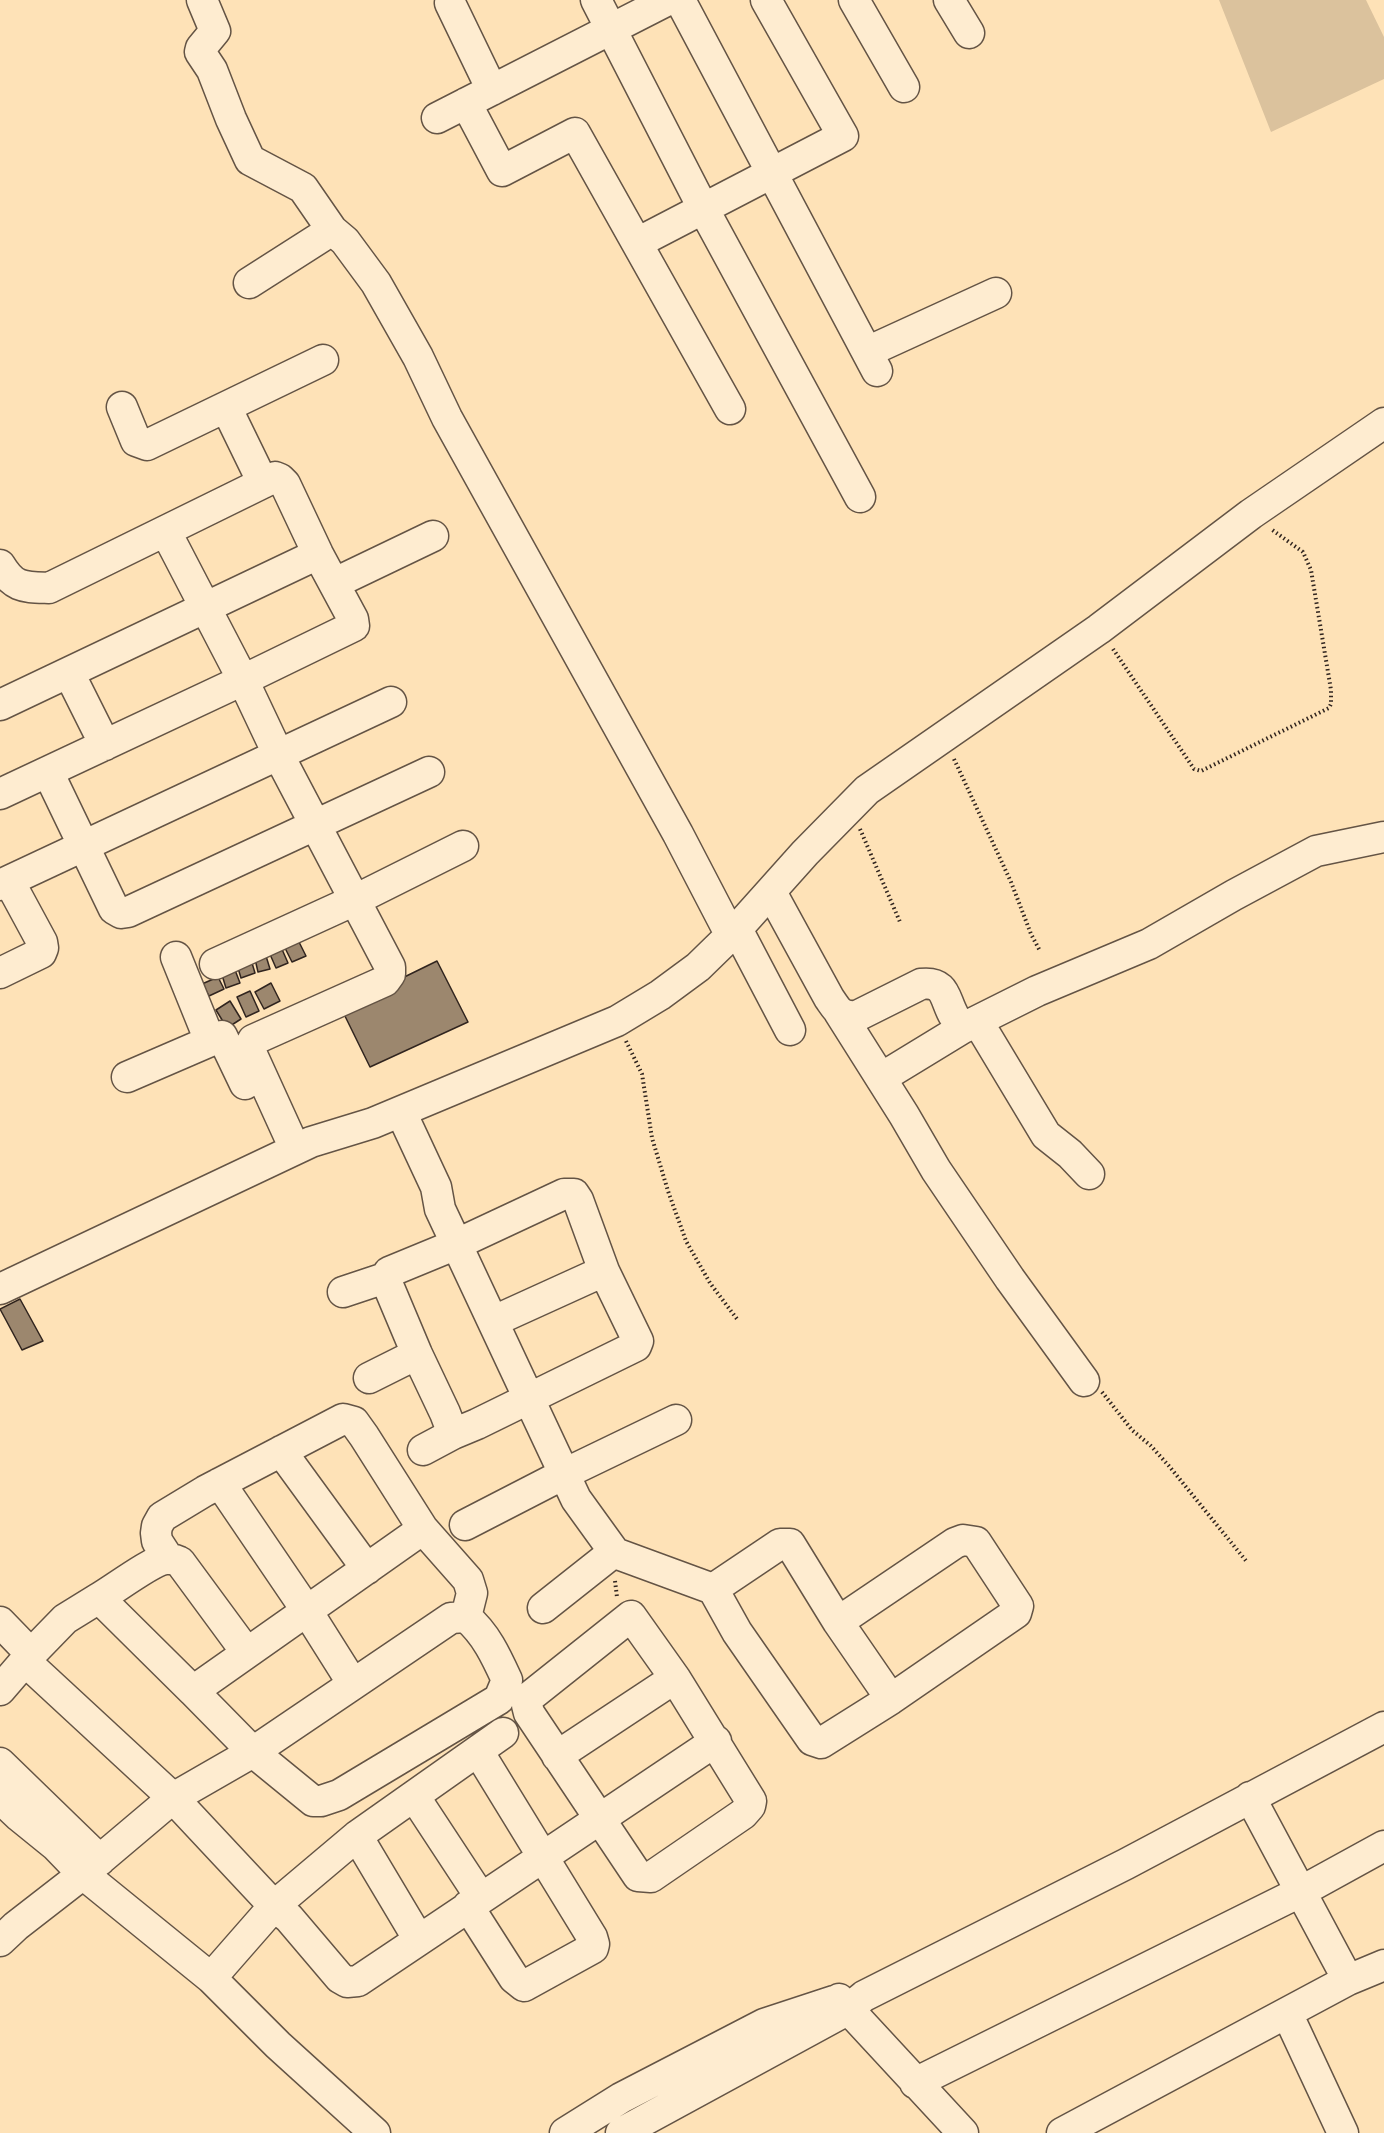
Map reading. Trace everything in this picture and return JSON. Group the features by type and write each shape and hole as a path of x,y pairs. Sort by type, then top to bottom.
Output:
{"street":[{"path":"202,0 215,31 200,52 212,70 250,160 303,188 332,230 345,242 376,283 418,357 447,418 678,834 790,1030"},
{"path":"596,0 703,208 860,497"},
{"path":"437,118 668,0"},
{"path":"680,0 872,361 996,293"},
{"path":"637,243 843,136 766,0"},
{"path":"854,0 903,87"},
{"path":"949,0 969,33"},
{"path":"450,3 502,171 574,133 637,243 705,388 730,409"},
{"path":"249,283 332,230"},
{"path":"122,407 136,441 147,445 322,360"},
{"path":"226,407 263,483"},
{"path":"0,1289 295,1149 401,1112 617,1021 660,995 698,967 867,790 1099,629 1251,514 1384,423"},
{"path":"0,565 9,580 27,587 49,588 275,477 285,484 318,554 353,619 354,626 0,794"},
{"path":"166,532 243,680 278,754 388,959 390,970 388,978 262,1036 295,1149"},
{"path":"335,583 433,536"},
{"path":"0,705 318,554"},
{"path":"69,673 105,745"},
{"path":"0,973 41,953 43,948 42,942 4,883 391,702"},
{"path":"48,772 114,909 121,913 128,912 429,772"},
{"path":"881,1078 970,1025 1037,991 1149,944 1316,851 1384,837"},
{"path":"215,964 355,900 463,846"},
{"path":"771,892 828,998 881,1078 936,1170 1010,1279 1084,1381"},
{"path":"176,957 210,1041"},
{"path":"839,1012 847,1017 857,1016 921,984 931,983 939,986 954,1016 970,1025 1046,1135 1070,1154 1089,1174"},
{"path":"128,1077 222,1036 295,1149"},
{"path":"401,1112 435,1187 444,1193 462,1242 500,1318 593,1521 612,1554 713,1589 737,1632 810,1738 821,1743 891,1699 1018,1611 1017,1604 976,1542 963,1540 955,1543 838,1622"},
{"path":"344,1293 385,1278 390,1272 462,1242 568,1192 574,1194 578,1200 603,1271 626,1314 637,1344 423,1450"},
{"path":"500,1318 603,1271"},
{"path":"385,1278 417,1354 446,1413 453,1434"},
{"path":"369,1378 417,1354"},
{"path":"168,1558 157,1541 157,1526 162,1517 220,1483 340,1419 351,1420 364,1436 423,1529 468,1580 472,1593 466,1617"},
{"path":"465,1525 569,1471 676,1420"},
{"path":"281,1451 367,1569"},
{"path":"220,1483 307,1611 353,1684"},
{"path":"194,1692 423,1529"},
{"path":"713,1589 780,1544 790,1544 838,1622 891,1699"},
{"path":"543,1608 612,1554"},
{"path":"0,1690 65,1619 157,1562 168,1558 180,1562 247,1653"},
{"path":"99,1598 253,1752 313,1801 339,1795 499,1699 507,1680 490,1644 466,1617"},
{"path":"631,1616 675,1678 751,1801 750,1806 742,1814 659,1872 651,1877 638,1875 598,1819 530,1713 527,1705 528,1698 631,1616"},
{"path":"5,1925 92,1867 172,1798 253,1752 451,1618 466,1617"},
{"path":"0,1622 28,1658 172,1798 274,1906 289,1918 340,1978 347,1982 358,1981 716,1741"},
{"path":"558,1756 675,1678"},
{"path":"621,2133 850,2002 1126,1864 1384,1727"},
{"path":"211,1978 274,1906 357,1836 503,1733"},
{"path":"414,1796 475,1902 514,1978 524,1986 593,1948 592,1937 478,1751"},
{"path":"0,1762 92,1867 211,1978 278,2045 375,2133"},
{"path":"1250,1797 1348,1980"},
{"path":"6,1815 92,1867"},
{"path":"357,1836 419,1940"},
{"path":"915,2083 1302,1891 1384,1846"},
{"path":"1062,2133 1348,1980 1384,1965"},
{"path":"850,2002 915,2083 963,2133"},
{"path":"565,2133 621,2098 764,2024 850,2002"},
{"path":"1287,2013 1339,2132"}],"path":[{"path":"1099,629 1194,769 1201,771 1329,708 1331,690 1311,570 1303,552 1251,514"},
{"path":"943,737 1011,882 1040,951"},
{"path":"851,806 900,922"},
{"path":"617,1021 642,1074 652,1138 686,1241 710,1283 737,1319"},
{"path":"1084,1381 1100,1389 1132,1430 1151,1446 1247,1562"},
{"path":"612,1554 618,1599 622,1609 631,1616"}],"shaded area":[{"path":"1219,0 1366,0 1384,37 1384,79 1271,132"}],"building":[{"path":"297,938 306,956 292,962 283,944"},
{"path":"281,947 288,963 276,968 269,952"},
{"path":"266,956 270,969 258,972 255,959"},
{"path":"437,961 468,1022 370,1067 341,1008"},
{"path":"252,963 255,973 241,978 238,968"},
{"path":"235,970 240,983 226,988 222,975"},
{"path":"218,977 224,989 209,996 202,984"},
{"path":"271,983 280,1001 264,1009 255,992"},
{"path":"250,991 259,1011 246,1017 237,997"},
{"path":"230,1001 241,1019 227,1028 216,1010"},
{"path":"20,1299 43,1341 22,1350 0,1309"}]}
